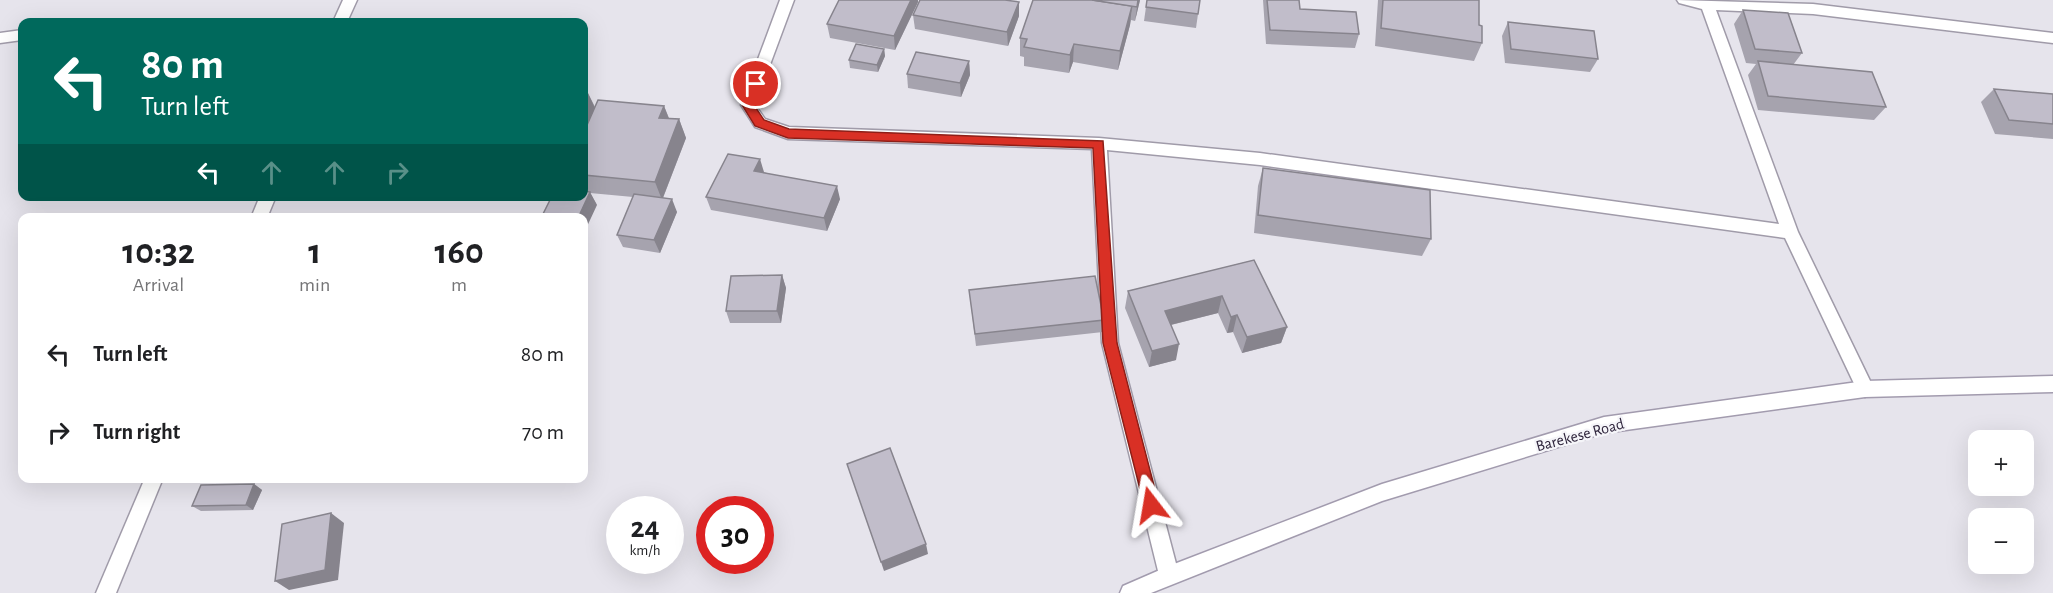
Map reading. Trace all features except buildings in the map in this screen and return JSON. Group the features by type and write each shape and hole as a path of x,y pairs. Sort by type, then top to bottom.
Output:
{"street":[{"path":"342,18 350,0"},
{"path":"787,0 748,105 760,123 788,133 1099,144 1260,159 1790,232"},
{"path":"1684,0 1814,9 2053,38"},
{"path":"1706,2 1790,232 1864,390"},
{"path":"0,38 18,36"},
{"path":"1099,144 1110,343 1169,575"},
{"name":"Barekese Road","path":"1130,593 1169,575 1382,493 1604,425 1864,390 2053,384"},
{"path":"106,593 151,483"}],"route":[{"path":"756,84 748,105 760,123 788,133 1099,144 1110,343 1151,505"}]}
